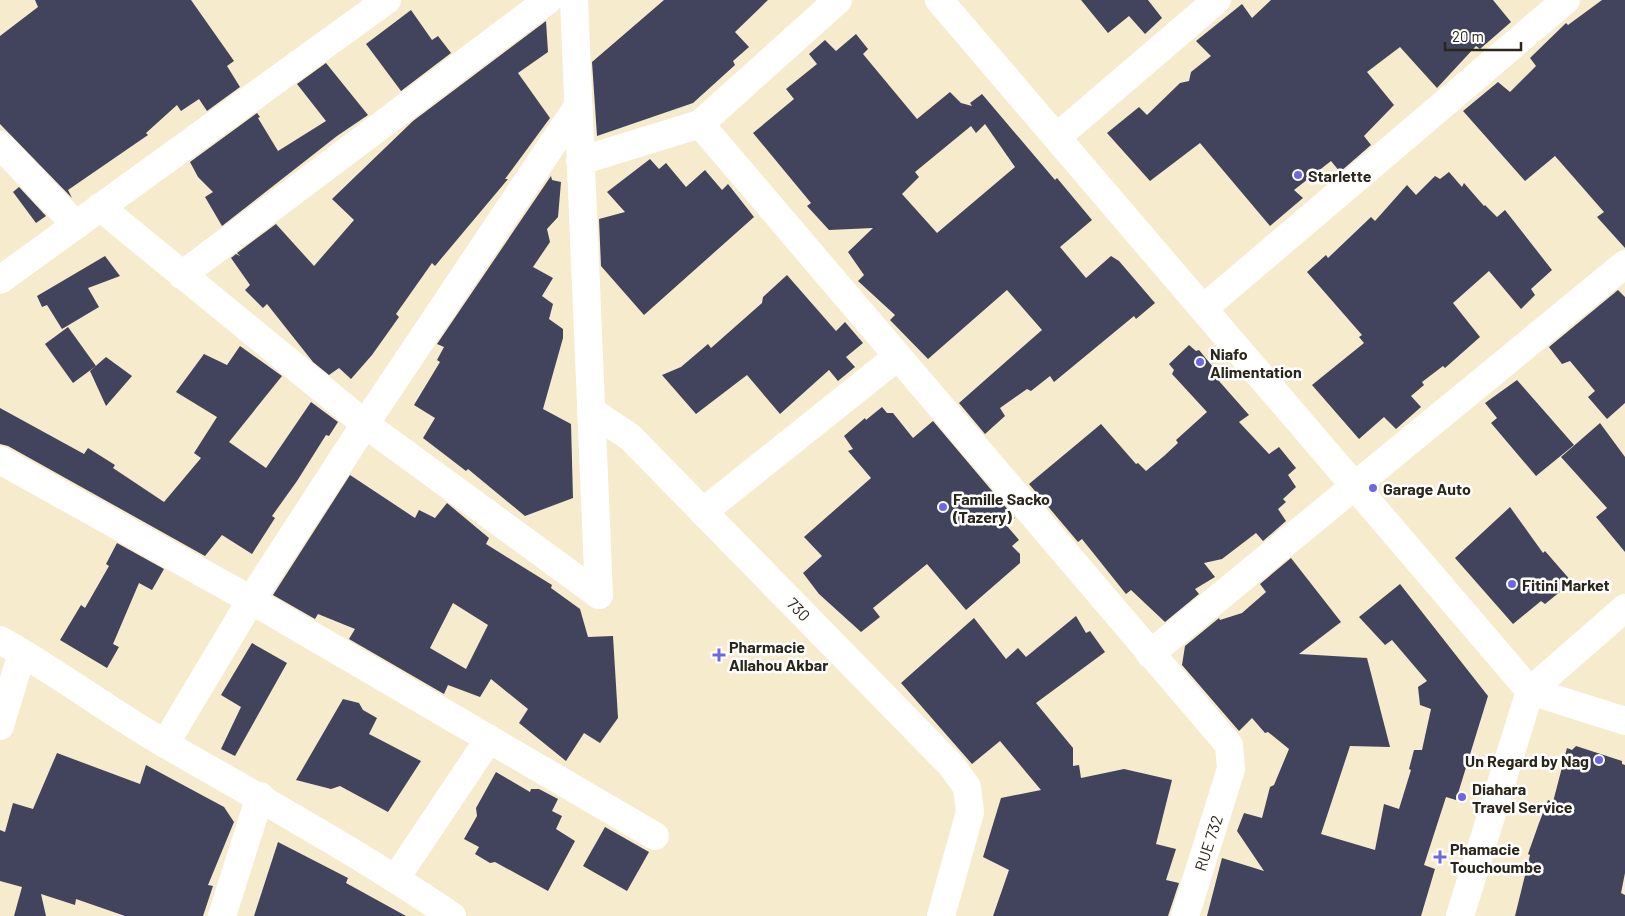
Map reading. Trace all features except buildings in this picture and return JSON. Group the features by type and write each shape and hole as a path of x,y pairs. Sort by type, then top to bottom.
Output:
{"street":[{"path":"0,280 387,0"},
{"path":"182,275 548,0"},
{"path":"100,207 365,424 599,595 574,0"},
{"path":"580,161 700,124 838,0"},
{"path":"939,0 1530,691 1625,721"},
{"path":"1056,137 1217,0"},
{"path":"1204,308 1566,0"},
{"path":"165,744 251,600 365,424 578,106"},
{"path":"700,124 1150,654 1625,264"},
{"path":"0,145 76,225"},
{"path":"703,512 897,357"},
{"name":"730","path":"591,411 630,437 951,765 966,787 970,812 941,916"},
{"path":"0,460 251,600 655,836"},
{"path":"1460,916 1530,691 1625,608"},
{"path":"0,726 11,647 165,744 260,796 396,878 452,916"},
{"name":"RUE 732","path":"1150,654 1229,745 1231,769 1185,916"},
{"path":"396,878 489,739"},
{"path":"222,916 260,796"}],"place":[{"name":"Starlette","path":"1298,175"},
{"name":"Niafo Alimentation","path":"1200,362"},
{"name":"Garage Auto","path":"1373,488"},
{"name":"Famille Sacko (Tazery)","path":"943,507"},
{"name":"Fitini Market","path":"1512,584"},
{"name":"Pharmacie Allahou Akbar","path":"719,655"},
{"name":"Un Regard by Nag","path":"1599,760"},
{"name":"Diahara Travel Service","path":"1462,797"},
{"name":"Phamacie Touchoumbe","path":"1440,857"}]}
